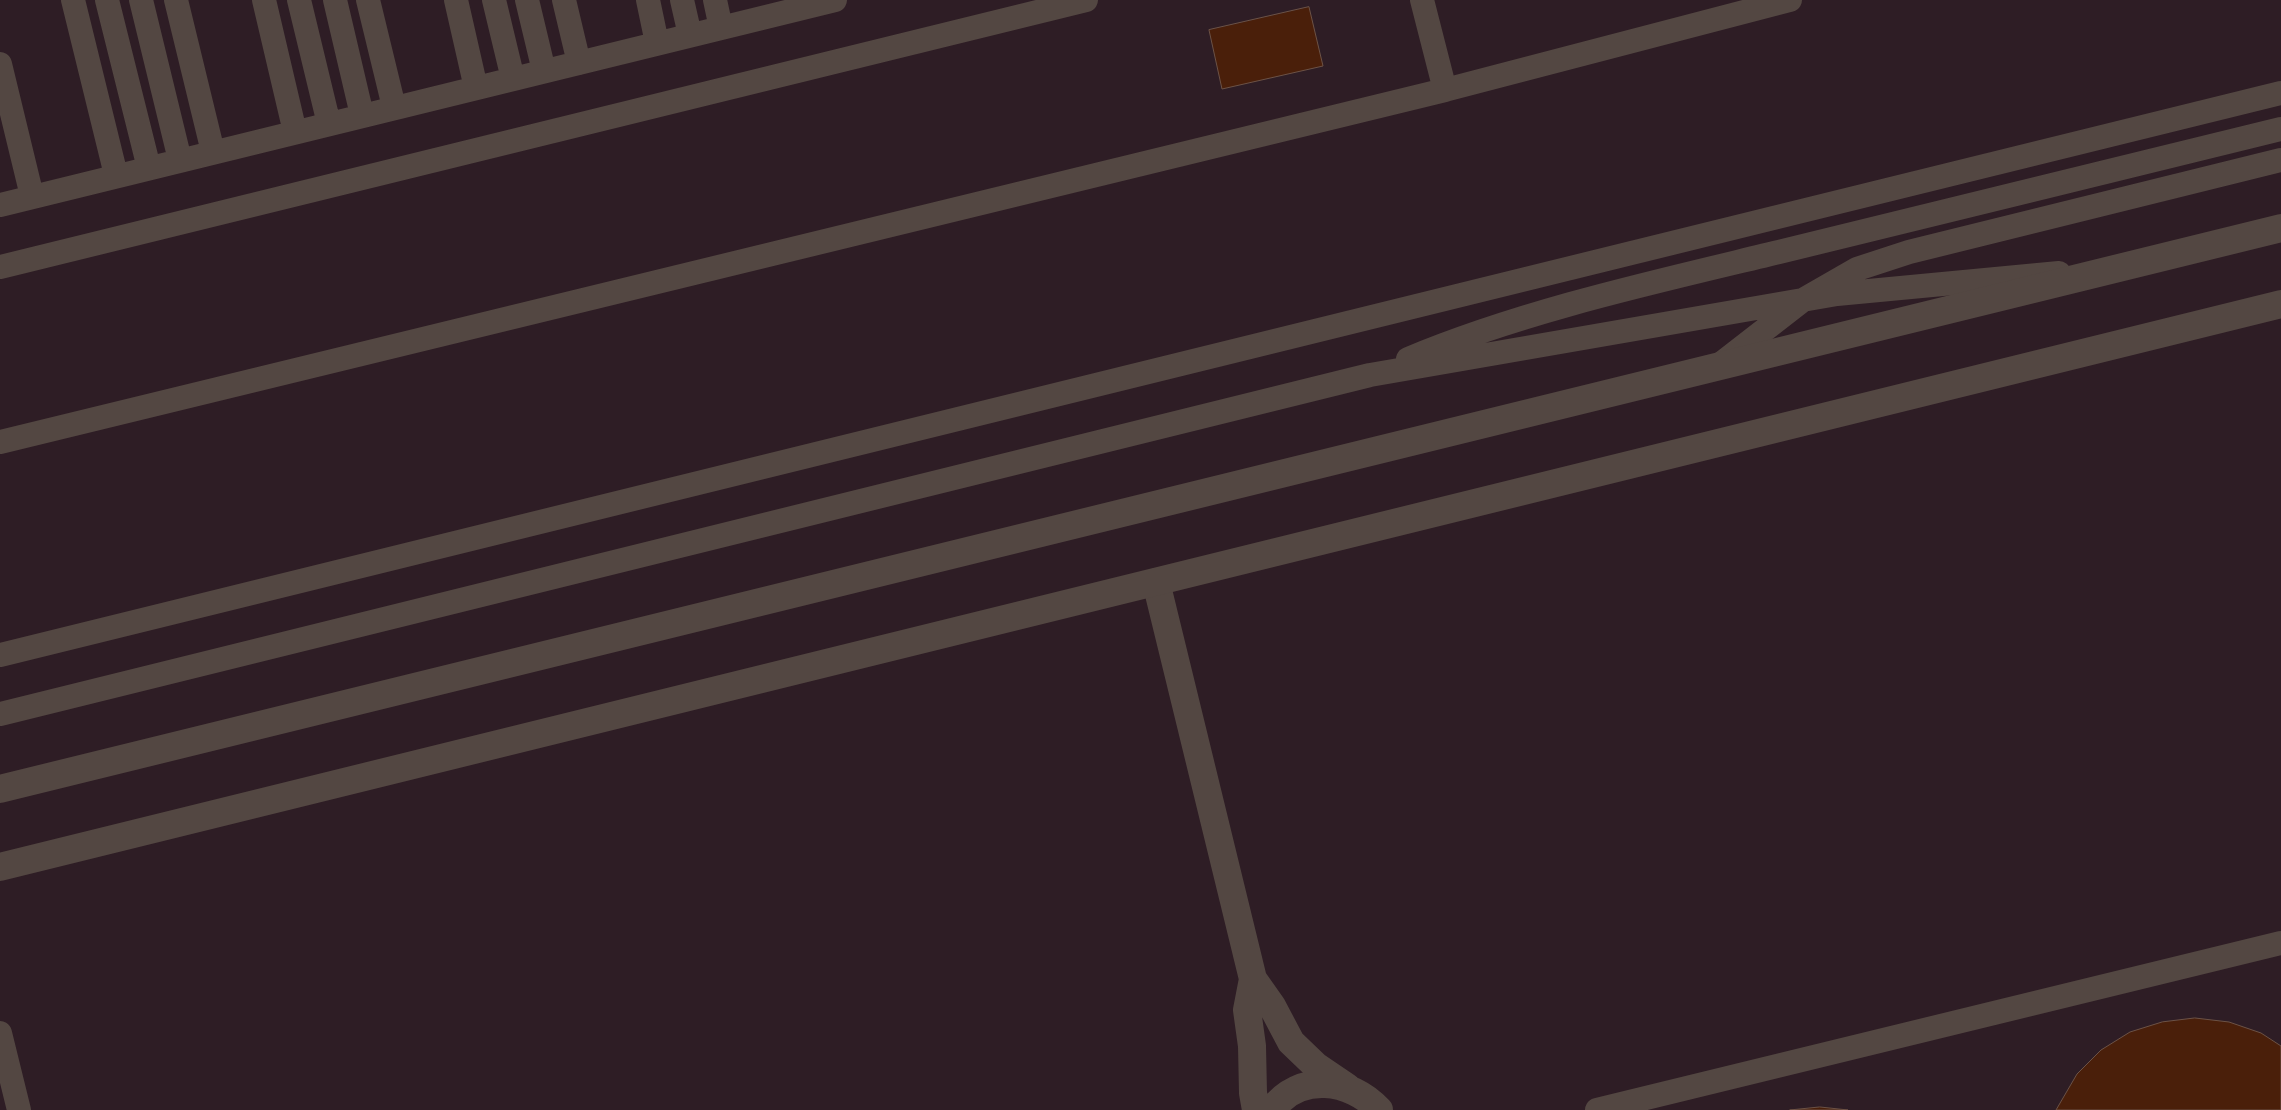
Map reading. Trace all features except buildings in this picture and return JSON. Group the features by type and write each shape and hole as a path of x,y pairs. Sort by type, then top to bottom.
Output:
{"street":[{"path":"0,789 2281,228"},
{"path":"0,867 2281,304"},
{"path":"1156,582 1253,979 1272,1006 1291,1042 1316,1066 1364,1096 1379,1110"},
{"path":"1253,979 1247,1010 1252,1046 1253,1093 1256,1110"},
{"path":"1272,1110 1291,1093 1309,1086 1328,1083 1347,1087"}],"lane":[{"path":"73,0 116,175"},
{"path":"108,0 149,168"},
{"path":"141,0 180,160"},
{"path":"176,0 213,152"},
{"path":"264,0 295,132"},
{"path":"299,0 329,124"},
{"path":"334,0 362,115"},
{"path":"368,0 394,108"},
{"path":"456,0 476,88"},
{"path":"494,0 513,79"},
{"path":"527,0 544,71"},
{"path":"564,0 579,62"},
{"path":"648,0 658,43"},
{"path":"682,0 690,35"},
{"path":"715,0 721,28"},
{"path":"0,204 721,28 757,9 835,0"},
{"path":"0,267 1086,0"},
{"path":"1422,0 1445,90"},
{"path":"0,442 1445,90 1790,0"},
{"path":"0,64 32,196"},
{"path":"0,655 2281,93"},
{"path":"1370,375 1451,342 1542,313 1700,271 2281,129"},
{"path":"1716,367 1804,300 1857,268 1909,252 2281,160"},
{"path":"0,714 1370,375 1837,294 2120,268"},
{"path":"1597,1110 2281,943"},
{"path":"0,1033 19,1110"}],"shaded area":[{"path":"0,0 2281,0 2281,1110 0,1110"}]}
